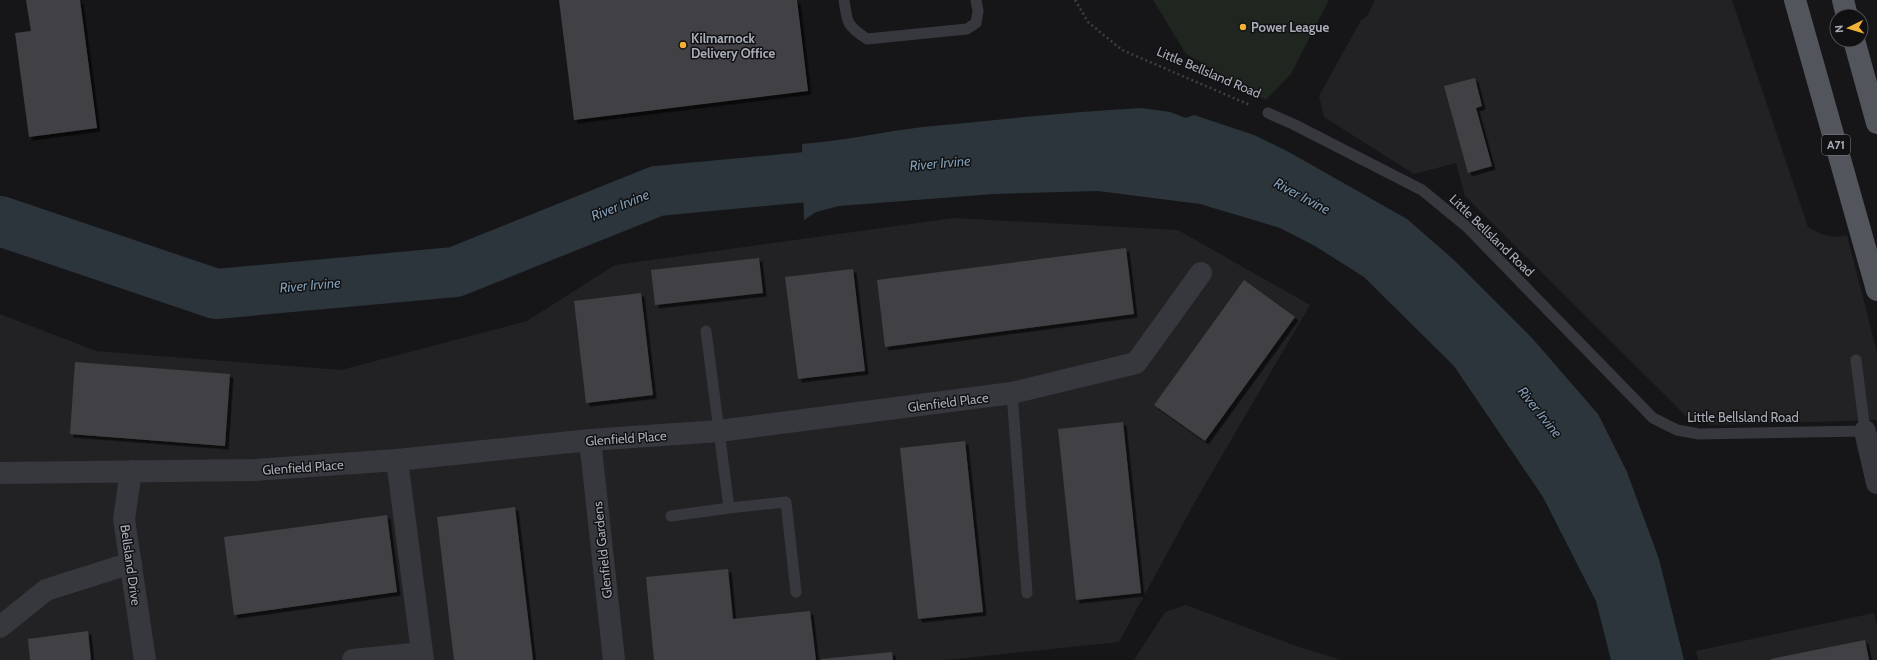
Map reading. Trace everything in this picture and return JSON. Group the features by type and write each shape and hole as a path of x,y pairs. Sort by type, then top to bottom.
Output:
{"main road":[{"name":"A71","path":"1795,0 1877,290"},
{"path":"1856,48 1877,123"}],"street":[{"name":"Glenfield Place","path":"0,473 254,470 397,460 590,440 719,431 1012,393 1136,363 1202,273"},
{"path":"1866,431 1877,483"},
{"name":"Glenfield Gardens","path":"590,440 614,660"},
{"path":"353,660 422,656 397,460"},
{"name":"Bellsland Drive","path":"131,471 124,519 145,660"},
{"path":"0,627 46,590 130,562"}],"lane":[{"path":"844,0 846,19 853,30 867,38 967,29 976,23 978,11 976,0"},
{"name":"Little Bellsland Road","path":"1268,113 1293,124 1422,190 1467,227 1653,418 1677,430 1699,434 1866,431"},
{"path":"706,331 729,508"},
{"path":"1856,360 1866,431"},
{"path":"1012,393 1027,593"},
{"path":"671,516 786,502 796,592"}],"path":[{"name":"Little Bellsland Road","path":"1075,0 1088,22 1122,50 1268,113"}],"shaded area":[{"name":"Power League","path":"1153,0 1329,0 1291,74 1266,100 1186,54"},
{"path":"1375,0 1732,0 1808,227 1821,234 1834,237 1847,235 1877,352 1877,420 1711,425 1686,416 1465,196 1456,163 1414,174 1324,117 1319,96 1361,20 1367,16"},
{"path":"954,218 1178,230 1310,305 1196,500 1119,642 945,660 0,660 0,314 96,351 341,370 527,321 615,265"},
{"path":"1186,605 1296,646 1341,660 1134,660 1165,612"},
{"path":"1874,613 1877,626 1877,660 1698,660 1696,651"}],"water":[{"path":"1141,108 1170,112 1186,118 1194,115 1254,135 1287,151 1407,219 1454,260 1532,338 1598,414 1627,472 1659,559 1684,660 1611,660 1596,601 1543,497 1454,366 1364,277 1315,246 1280,228 1200,204 1098,191 993,194 839,206 816,212 804,220 802,144 832,141 923,127"}],"building":[{"path":"26,0 80,0 97,128 29,137 15,33 31,31"},
{"name":"Kilmarnock Delivery Office","path":"559,0 797,0 808,91 574,120"},
{"path":"1475,78 1482,106 1476,108 1492,166 1468,173 1444,86"},
{"path":"1126,248 1134,314 885,347 877,280"},
{"path":"759,258 763,293 655,305 651,270"},
{"path":"853,269 865,371 798,379 785,277"},
{"path":"1244,280 1295,317 1205,441 1154,405"},
{"path":"641,293 653,395 586,403 574,301"},
{"path":"75,362 230,374 225,446 70,434"},
{"path":"1123,422 1141,593 1076,600 1058,429"},
{"path":"965,441 983,612 918,619 900,448"},
{"path":"515,507 533,660 454,660 437,517"},
{"path":"387,515 397,592 234,615 224,537"},
{"path":"728,569 733,619 810,611 816,660 654,660 646,577"},
{"path":"88,631 91,660 30,660 28,639"},
{"path":"1865,640 1869,660 1771,660 1771,659"},
{"path":"892,652 893,660 821,660 821,659"}],"waterway":[{"name":"River Irvine","path":"0,221 216,294 455,272 657,191 870,171"}],"place":[{"name":"Power League","path":"1243,27"},
{"name":"Kilmarnock Delivery Office","path":"683,45"}]}
